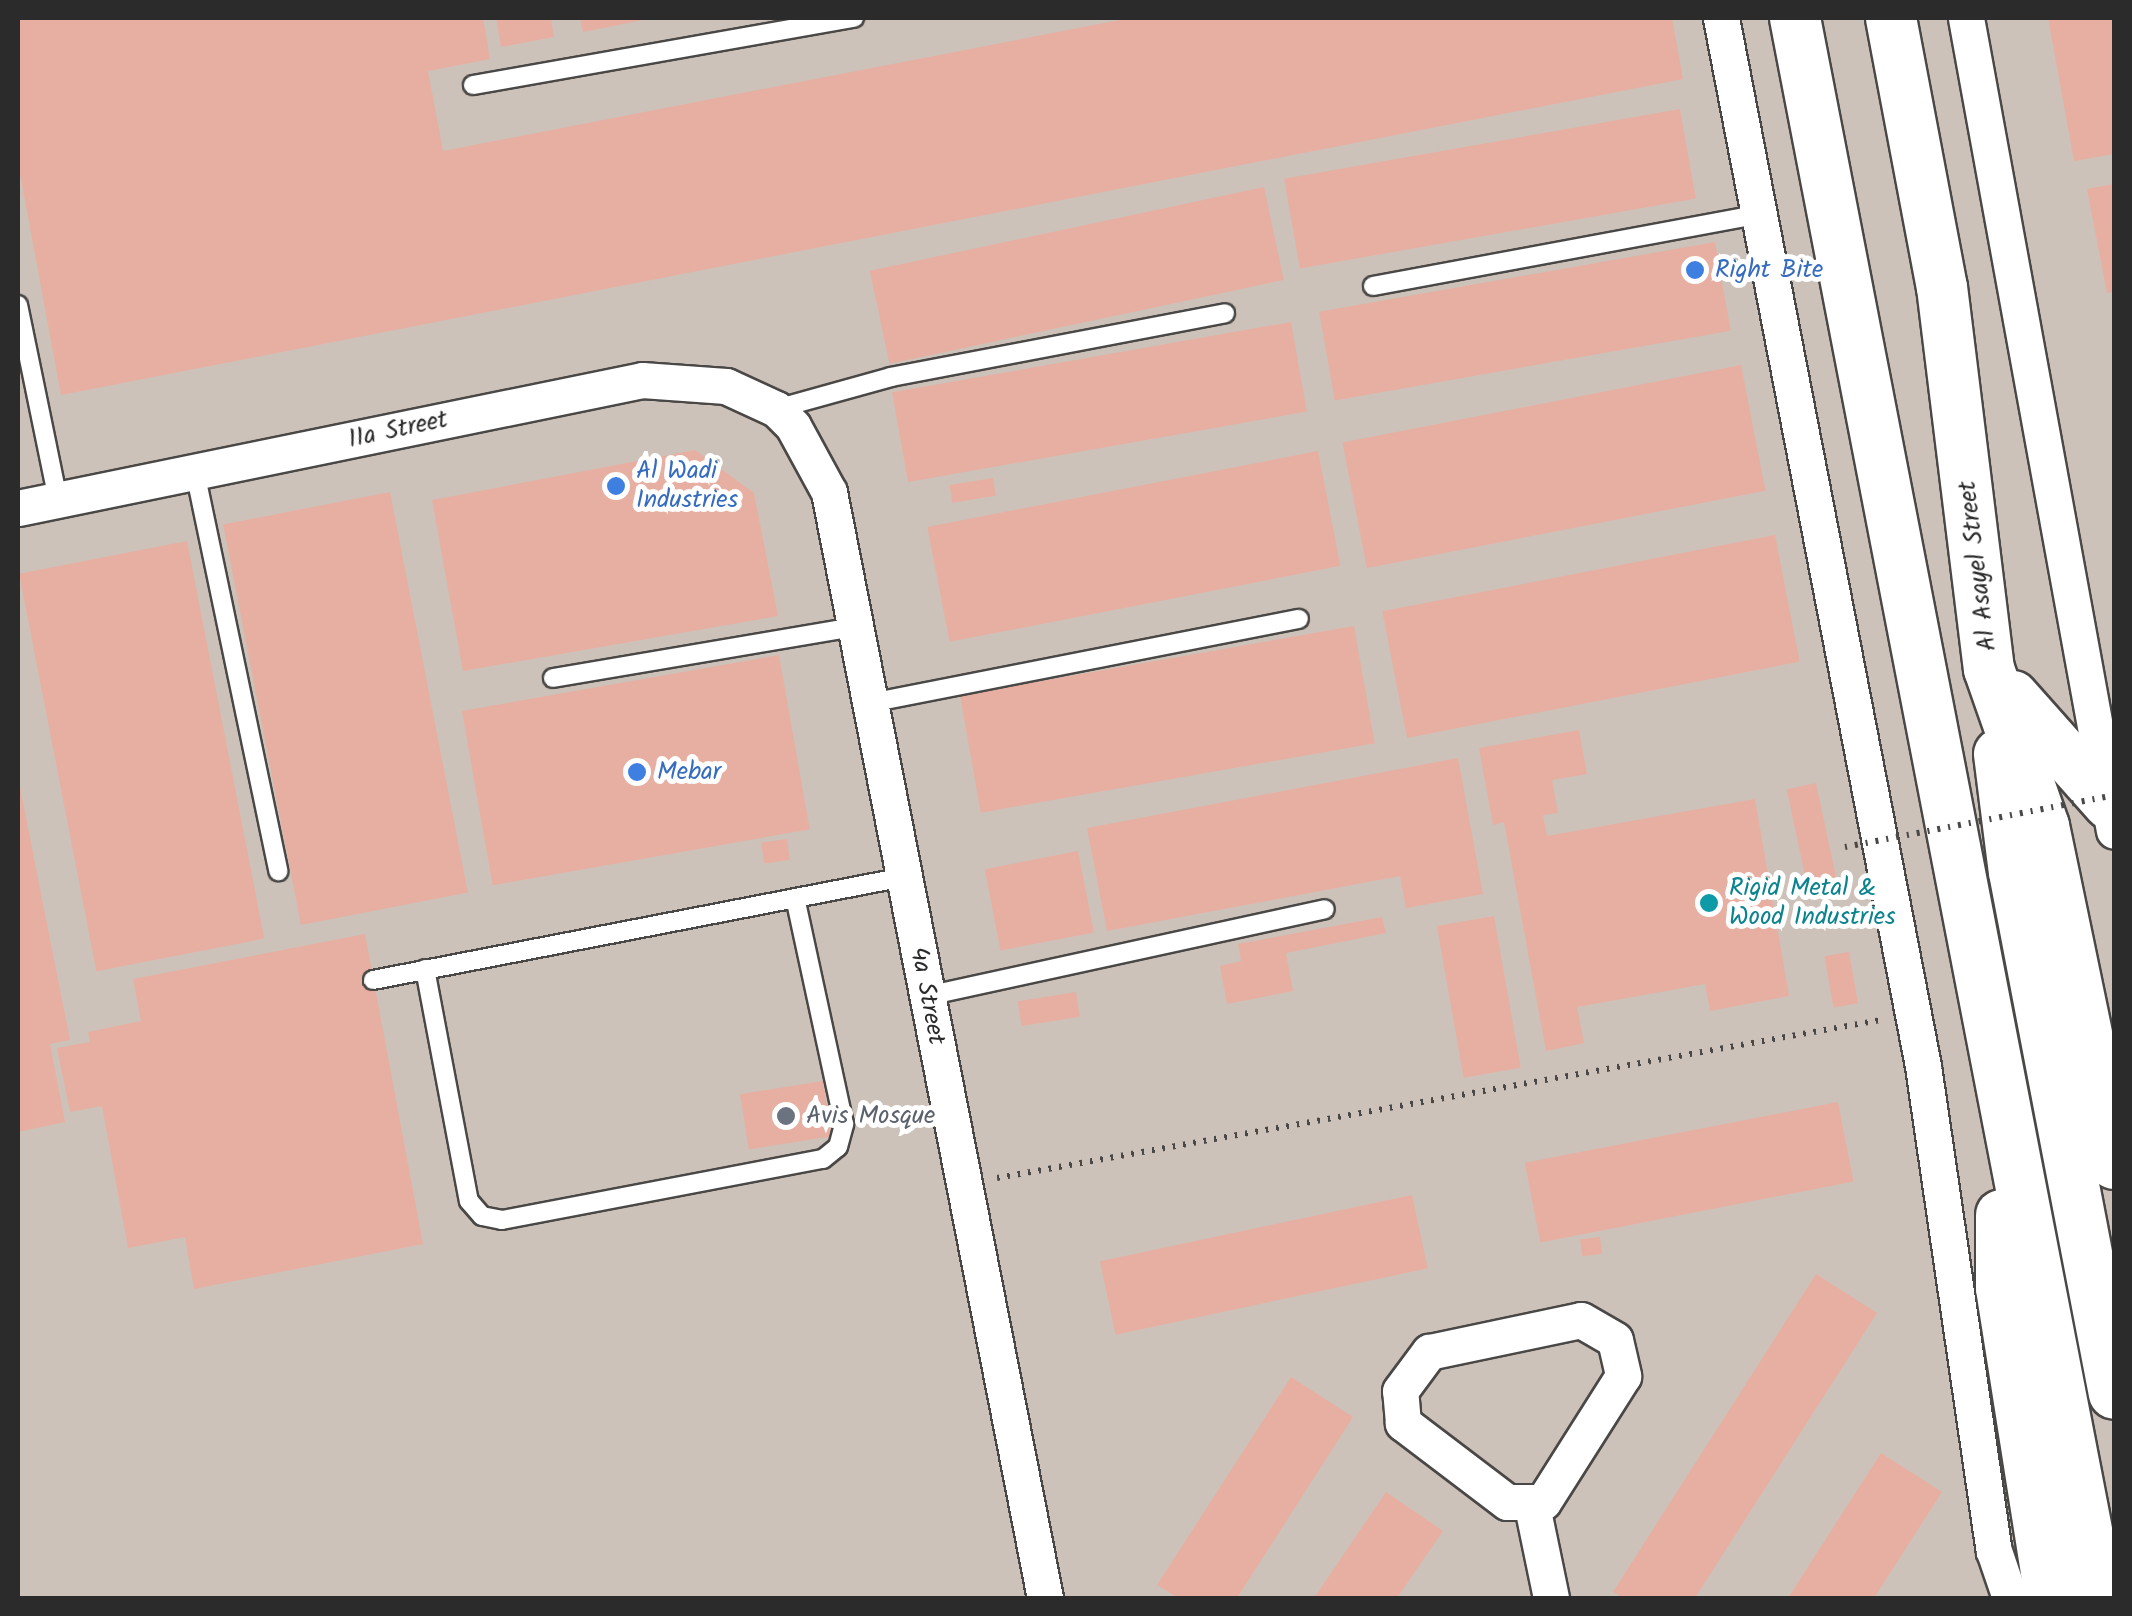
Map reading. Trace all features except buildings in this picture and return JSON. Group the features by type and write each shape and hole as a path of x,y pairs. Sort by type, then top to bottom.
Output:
{"main road":[{"path":"1795,18 2012,1162 2100,1598"},
{"name":"Al Asayel Street","path":"1891,18 1945,307 1990,669 2044,826 2114,1164"},
{"path":"1990,669 2113,810"},
{"path":"1990,669 2014,872 2114,1394"},
{"path":"2012,1162 2000,1224 2001,1288 2050,1598"}],"street":[{"path":"1720,18 1762,214 1923,1066 1994,1551 2010,1598"},
{"path":"1966,18 2113,810"},
{"name":"11a Street","path":"18,508 642,380 698,380 776,409"},
{"name":"4a Street","path":"776,409 807,446 829,492 1045,1598"},
{"path":"1581,1320 1594,1324 1621,1352 1623,1376 1552,1494 1532,1506 1507,1502 1411,1433 1399,1408 1400,1391 1416,1362 1444,1346 1581,1320"},
{"path":"1532,1506 1551,1598"}],"lane":[{"path":"472,85 854,18"},
{"path":"1372,286 1762,214"},
{"path":"18,305 58,500"},
{"path":"776,409 891,377 1224,314"},
{"path":"195,472 278,871"},
{"path":"870,703 1299,619"},
{"path":"553,678 855,626"},
{"path":"373,980 904,877"},
{"path":"425,970 468,1201 482,1216 502,1220 823,1159 838,1147 844,1124 796,898"},
{"path":"927,996 1325,909"}],"path":[{"path":"1845,847 2113,810"},
{"path":"964,1184 1884,1019 1882,1002"}],"shaded area":[{"path":"18,18 2114,18 2114,1598 18,1598"}],"place":[{"name":"Right Bite","path":"1695,270"},
{"name":"Al Wadi Industries","path":"616,486"},
{"name":"Mebar","path":"637,772"},
{"name":"Rigid Metal & Wood Industries","path":"1709,903"},
{"name":"Avis Mosque","path":"786,1116"}]}
